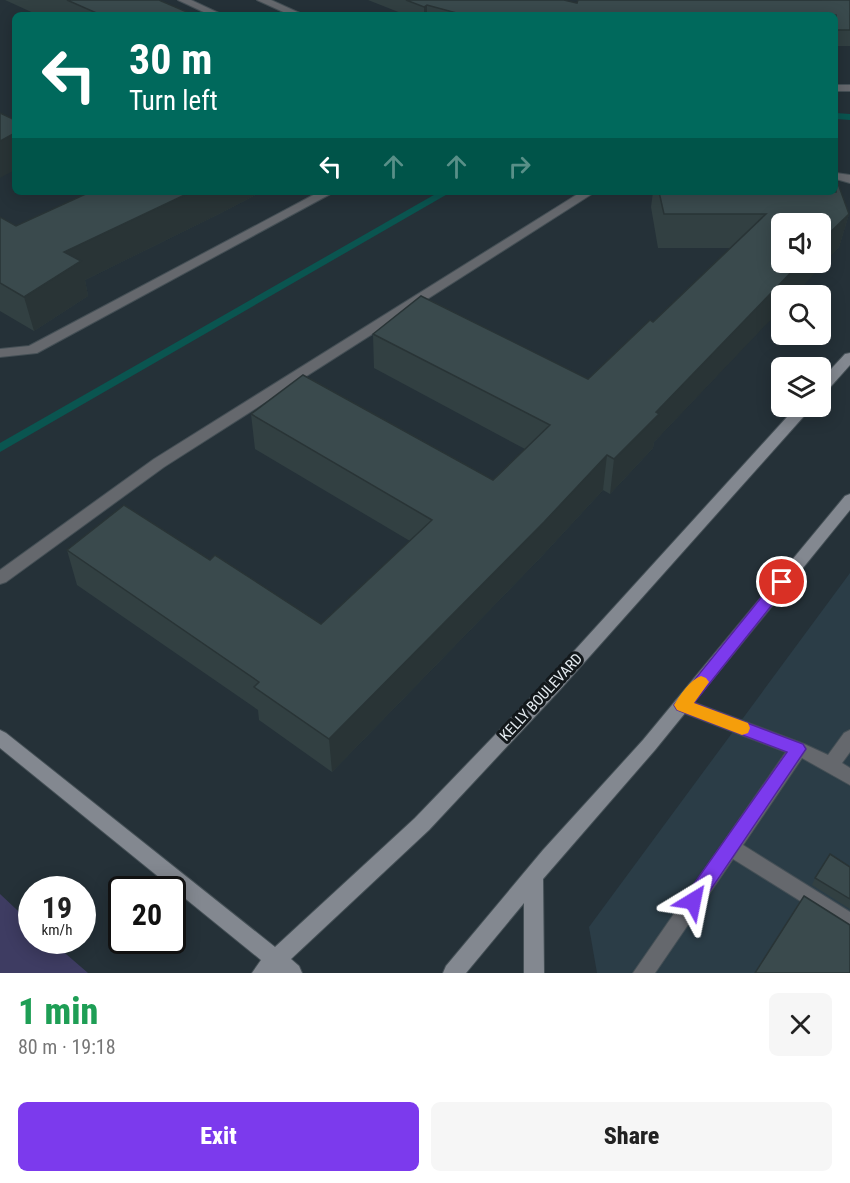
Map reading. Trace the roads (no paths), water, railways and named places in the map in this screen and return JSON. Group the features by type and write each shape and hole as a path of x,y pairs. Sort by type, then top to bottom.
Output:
{"main road":[{"path":"831,378 850,357"},
{"name":"KELLY BOULEVARD","path":"268,966 430,816 551,688 796,417"},
{"path":"453,973 533,876 682,705 850,500"},
{"path":"0,738 268,966 292,973"},
{"path":"533,876 534,973"}],"lane":[{"path":"183,0 211,12"},
{"path":"262,0 291,12"},
{"path":"0,353 32,350 322,195"},
{"path":"0,578 159,463 584,195"},
{"path":"682,705 798,749 850,777"},
{"path":"830,766 850,738"},
{"path":"643,973 798,749"},
{"path":"730,848 850,923"}],"waterway":[{"path":"838,116 850,117"},
{"path":"0,448 441,195"}]}
